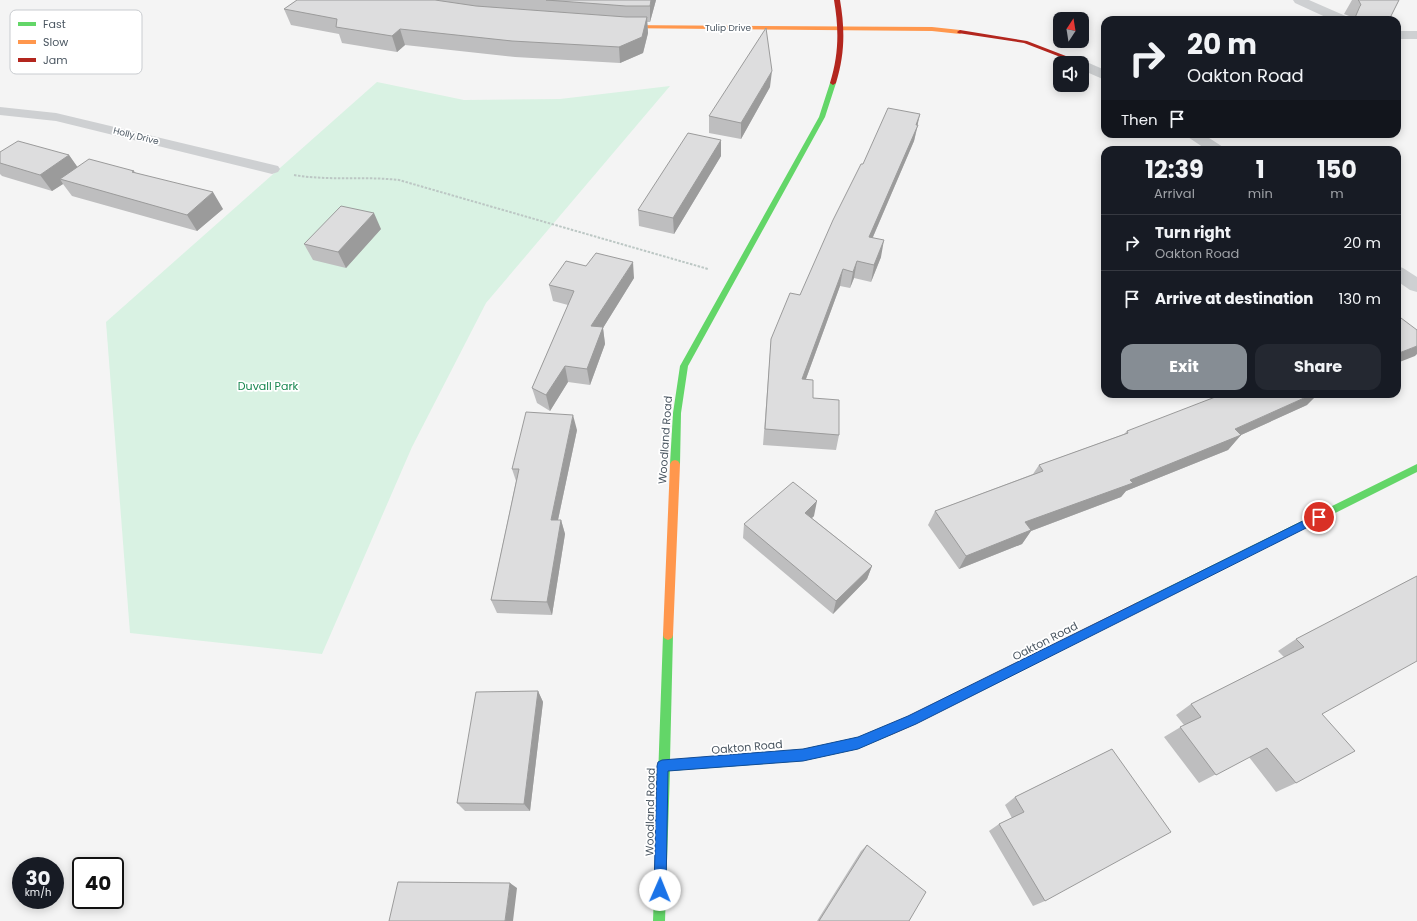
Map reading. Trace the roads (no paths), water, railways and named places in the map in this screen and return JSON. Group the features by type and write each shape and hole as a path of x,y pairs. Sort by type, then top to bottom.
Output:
{"street":[{"name":"Woodland Road","path":"659,921 662,766 677,413 684,366 822,116 838,68 842,43 842,29 837,0"},
{"path":"1299,0 1334,16"},
{"name":"Tulip Drive","path":"612,26 932,29 976,33 1025,42 1063,56"},
{"path":"1401,35 1417,35"},
{"name":"Tulip Drive","path":"1089,67 1101,74"},
{"name":"Holly Drive","path":"0,111 56,117 272,169"},
{"path":"1199,138 1211,146"},
{"path":"1401,275 1417,286"},
{"name":"Oakton Road","path":"662,766 803,755 858,743 912,720 1417,468"}],"park label":[{"name":"Duvall Park","path":"268,386"}]}
